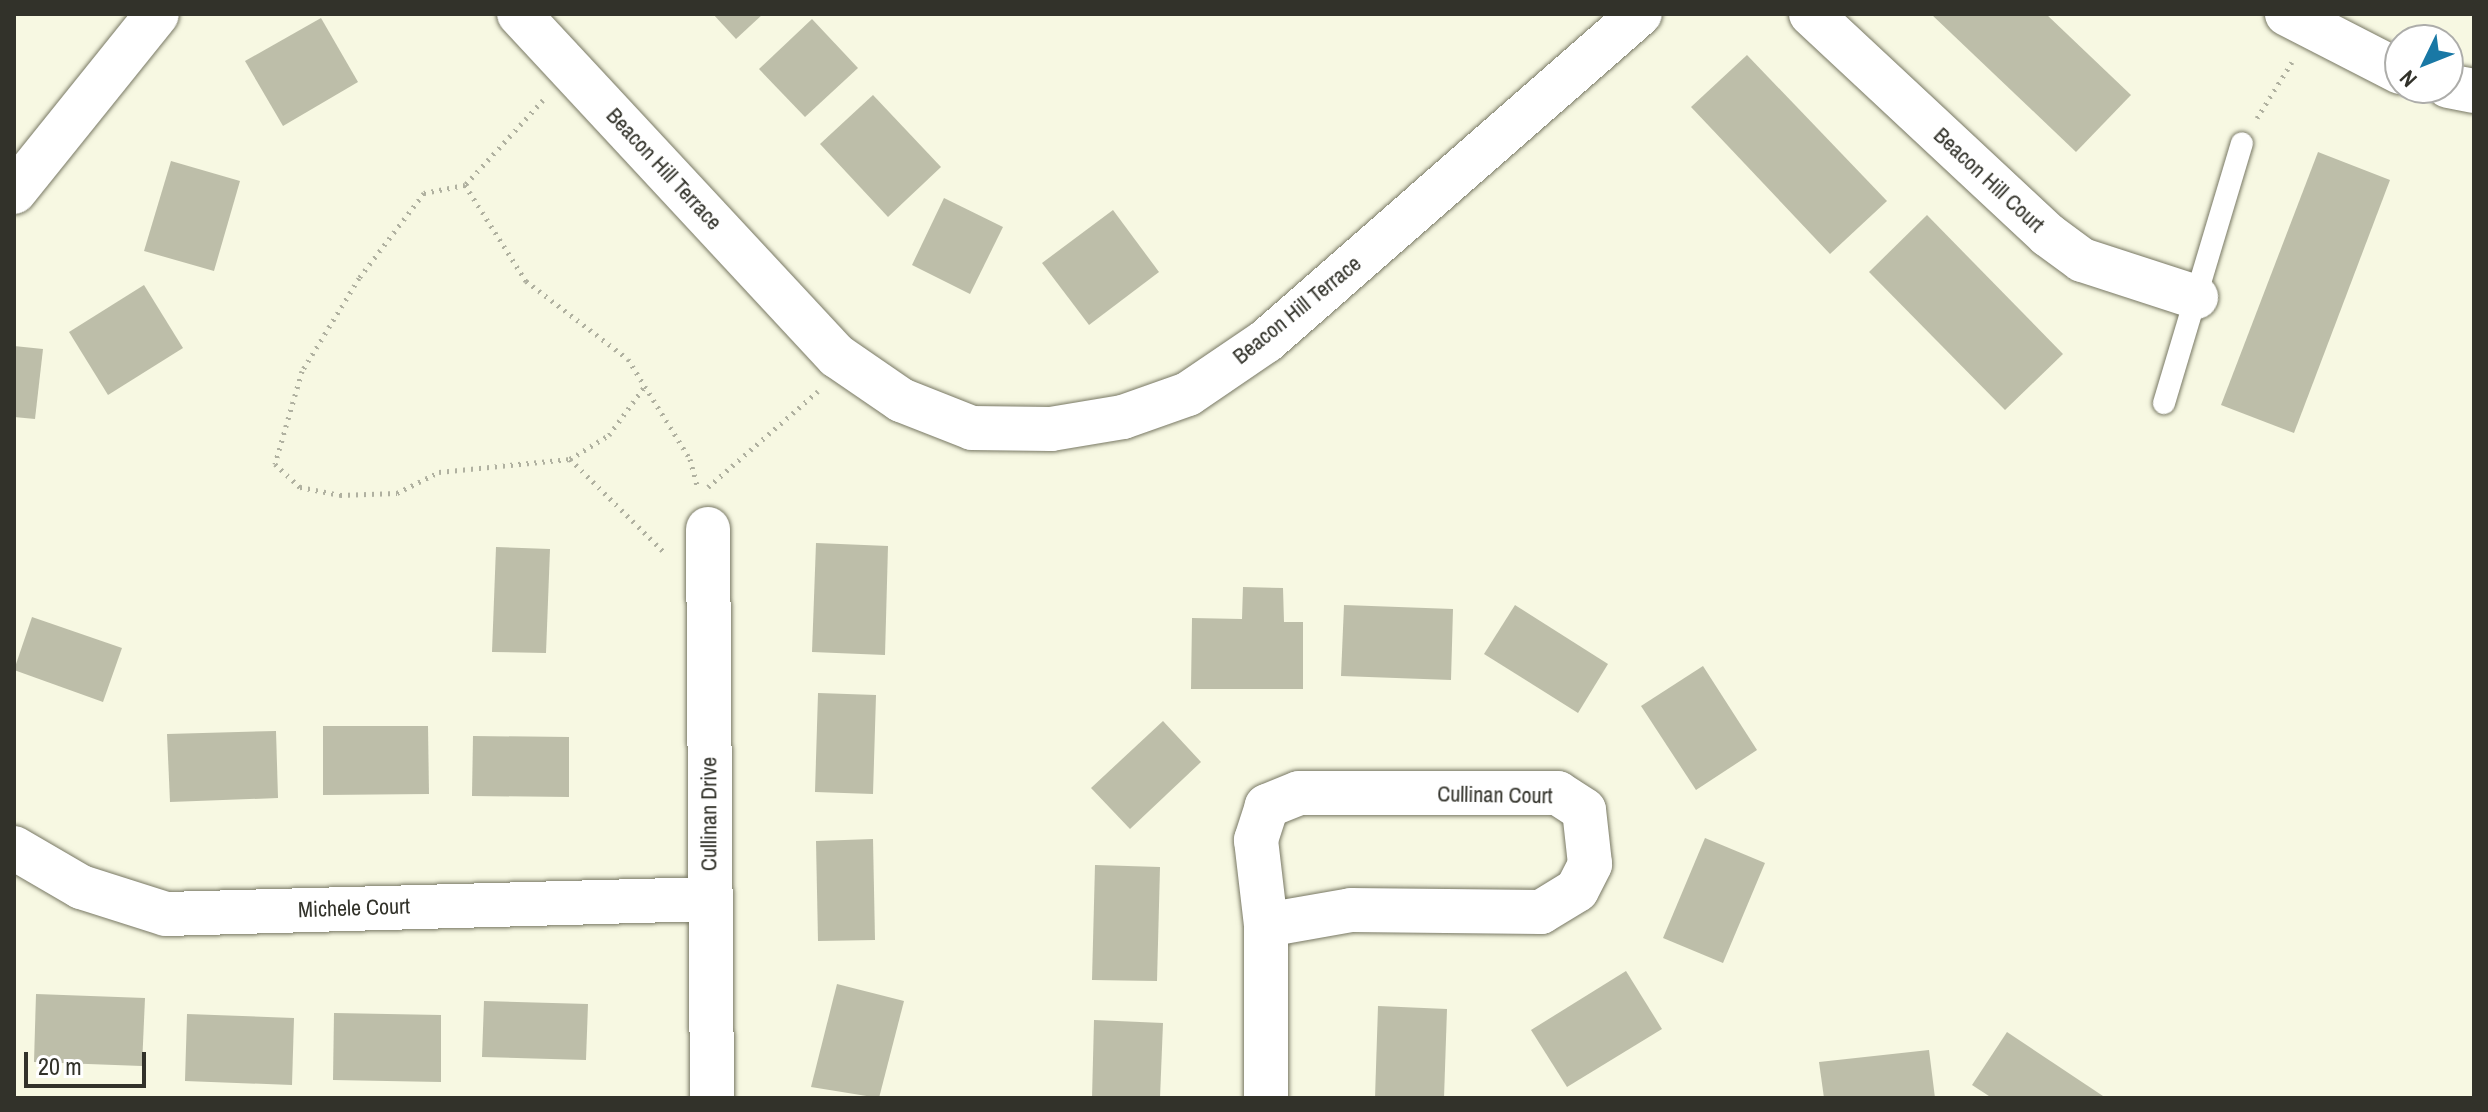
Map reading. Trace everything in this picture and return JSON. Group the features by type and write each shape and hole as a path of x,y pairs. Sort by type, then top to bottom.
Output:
{"street":[{"path":"14,192 157,14"},
{"name":"Beacon Hill Terrace","path":"519,14 849,364 901,400 972,428 1051,429 1123,417 1188,394 1266,341 1640,14"},
{"name":"Beacon Hill Court","path":"1811,14 2048,235 2082,260 2196,297"},
{"path":"2299,22 2384,64"},
{"name":"Cullinan Drive","path":"708,529 712,1098"},
{"name":"Cullinan Court","path":"1266,925 1351,910 1541,912 1577,890 1590,864 1584,810 1558,793 1299,793 1267,806 1256,840 1266,925 1266,1098"},
{"name":"Michele Court","path":"14,848 81,887 166,914 709,899"}],"lane":[{"path":"2164,403 2242,143"}],"path":[{"path":"2242,143 2299,22"},
{"path":"573,72 465,185 424,193 359,278 302,371 275,464 300,487 340,495 397,493 439,472 570,459 609,435 645,386"},
{"path":"465,185 526,281 628,359 690,459 700,495 849,364"},
{"path":"570,459 709,596"}],"building":[{"path":"713,14 763,14 736,39"},
{"path":"1931,14 2046,14 2131,95 2076,152"},
{"path":"321,18 358,82 283,126 245,61"},
{"path":"812,19 858,68 805,117 759,69"},
{"path":"1747,55 1887,201 1830,254 1691,107"},
{"path":"873,95 941,167 888,217 820,144"},
{"path":"2318,152 2390,180 2294,433 2221,405"},
{"path":"171,161 240,181 214,271 144,251"},
{"path":"944,198 1003,227 970,294 912,265"},
{"path":"1113,210 1159,272 1089,325 1042,263"},
{"path":"1927,215 2063,354 2005,410 1869,272"},
{"path":"144,285 183,348 108,395 69,332"},
{"path":"14,346 43,349 35,419 14,417"},
{"path":"816,543 888,546 885,655 812,652"},
{"path":"496,547 550,549 546,653 492,652"},
{"path":"1243,587 1283,588 1284,622 1303,622 1303,689 1191,689 1192,618 1242,619"},
{"path":"1344,605 1453,609 1451,680 1341,676"},
{"path":"1515,605 1608,664 1578,713 1484,654"},
{"path":"32,617 122,648 103,702 14,670"},
{"path":"1703,666 1757,750 1696,790 1641,706"},
{"path":"818,693 876,695 873,794 815,792"},
{"path":"1163,721 1201,762 1130,829 1091,788"},
{"path":"323,726 428,726 429,794 323,795"},
{"path":"276,731 278,798 170,802 167,734"},
{"path":"473,736 569,737 569,797 472,796"},
{"path":"1705,838 1765,863 1723,963 1663,938"},
{"path":"873,839 875,940 818,941 816,841"},
{"path":"1095,865 1160,867 1157,981 1092,980"},
{"path":"1626,971 1662,1029 1567,1087 1531,1030"},
{"path":"837,984 904,1001 879,1098 811,1087"},
{"path":"36,994 145,998 142,1066 34,1062"},
{"path":"484,1001 588,1004 586,1060 482,1057"},
{"path":"1378,1006 1447,1009 1444,1098 1375,1098"},
{"path":"334,1013 441,1015 441,1082 333,1080"},
{"path":"187,1014 294,1018 292,1085 185,1081"},
{"path":"1094,1020 1163,1023 1160,1098 1092,1098"},
{"path":"2007,1032 2106,1098 1992,1098 1972,1085"},
{"path":"1929,1050 1935,1098 1824,1098 1819,1062"}]}
